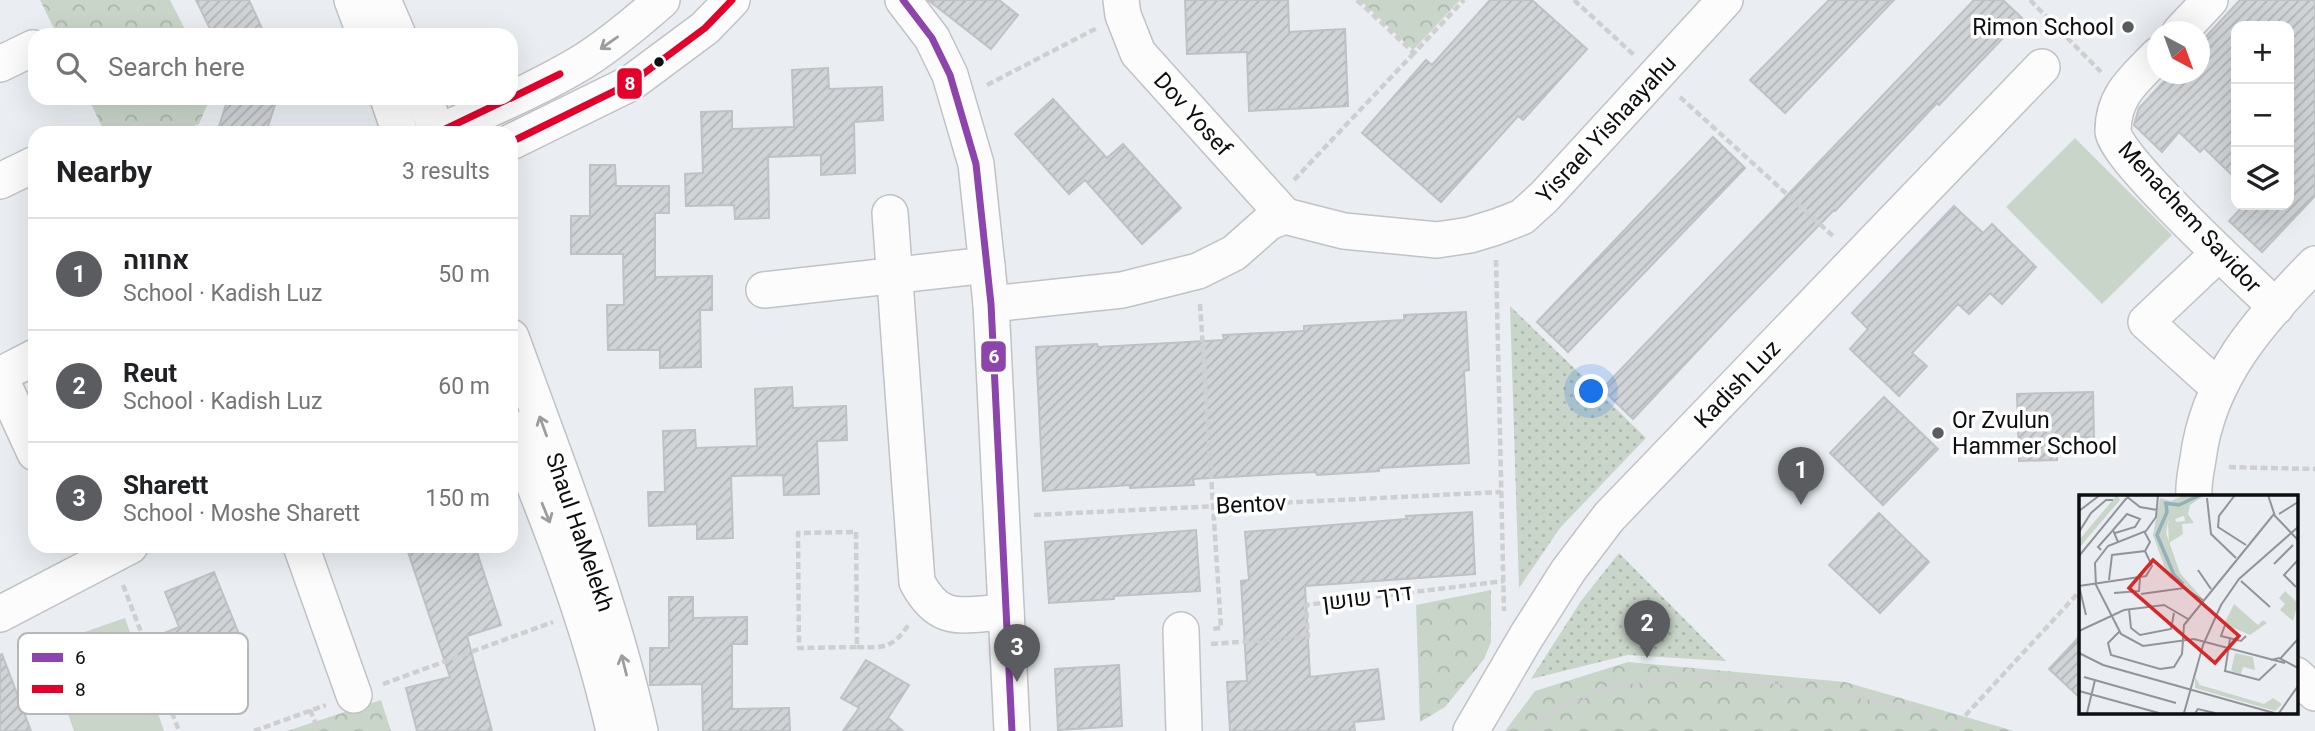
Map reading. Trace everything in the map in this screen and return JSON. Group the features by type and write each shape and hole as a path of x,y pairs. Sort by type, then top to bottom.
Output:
{"street":[{"path":"352,0 389,25"},
{"path":"518,95 569,69 629,29 662,0"},
{"path":"518,139 631,83 705,28 732,0"},
{"path":"902,0 932,38 950,75 976,164 991,303 1012,731"},
{"name":"Yisrael Yishaayahu","path":"1279,209 1343,232 1437,240 1470,235 1522,217 1544,197 1725,0"},
{"path":"2190,21 2210,0"},
{"name":"Dov Yosef","path":"1122,8 1138,53 1279,209"},
{"path":"0,64 28,50"},
{"name":"Kadish Luz","path":"1471,731 1561,582 1609,517 2042,66"},
{"name":"Menachem Savidor","path":"2147,67 2122,93 2115,113 2113,134 2127,158 2219,253 2276,307"},
{"path":"518,74 569,69"},
{"path":"390,105 398,126"},
{"path":"427,105 435,126"},
{"path":"453,126 497,105"},
{"path":"0,181 28,167"},
{"path":"991,303 1122,290 1198,271 1234,253 1269,222 1279,209"},
{"path":"890,213 917,582 926,599 945,614 1006,612"},
{"path":"2219,253 2146,322 2219,387"},
{"path":"2195,481 2199,447 2210,405 2219,387 2256,327 2315,264"},
{"path":"764,290 987,265"},
{"name":"Shaul HaMelekh","path":"518,356 593,563 618,641 640,731"},
{"path":"28,361 0,376 28,438"},
{"name":"Shaul HaMelekh","path":"518,445 564,560 593,648 614,731"},
{"path":"303,553 354,695"},
{"path":"0,614 101,554"},
{"path":"1181,639 1184,731"},
{"path":"2298,678 2315,693"}],"path":[{"path":"1357,0 1414,53"},
{"path":"1279,209 1414,53 1464,0"},
{"path":"1574,0 1858,258"},
{"path":"2030,0 2122,93"},
{"path":"958,100 1122,8"},
{"path":"1496,227 1504,620"},
{"path":"1198,271 1221,628"},
{"path":"2195,481 2315,469"},
{"name":"Bentov","path":"1001,516 1502,492"},
{"path":"857,647 856,532 798,533 799,648 884,648 899,639 926,599"},
{"path":"101,554 136,633"},
{"name":"דרך שושן","path":"1181,639 1308,637 1306,605 1504,581"},
{"path":"1530,731 1545,715 1598,690 1682,676 1777,682 1915,709 1951,730 2079,593"},
{"path":"254,731 581,612"},
{"path":"310,710 318,731"},
{"path":"172,714 179,731"}],"green space":[{"path":"40,0 170,0 184,28 54,28"},
{"path":"1360,0 1460,0 1413,50"},
{"path":"91,105 207,105 199,124 194,126 102,126"},
{"path":"2075,138 2172,235 2102,304 2006,207"},
{"path":"1510,306 1646,438 1560,528 1519,588"},
{"path":"1619,553 1726,661 1628,655 1531,679 1581,601"},
{"path":"1491,590 1491,642 1484,659 1445,707 1420,722 1416,605"},
{"path":"125,618 130,633 82,633"},
{"path":"1628,662 1845,682 2014,731 1505,731 1535,691"},
{"path":"381,700 391,731 287,731"},
{"path":"68,714 158,714 164,731 74,731"}],"building":[{"path":"196,0 249,0 262,28 210,28"},
{"path":"928,0 999,0 1018,15 991,49"},
{"path":"1185,0 1288,0 1289,32 1345,29 1348,106 1249,111 1247,52 1187,54"},
{"path":"1490,0 1532,0 1587,49 1523,120 1518,116 1441,202 1362,133 1426,60 1432,65"},
{"path":"1829,0 1894,0 1785,113 1750,80"},
{"path":"1974,0 2003,0 2022,18 1633,419 1602,389"},
{"path":"2240,0 2315,0 2315,196 2262,252 2229,221 2239,210 2294,210 2294,21 2231,21 2231,174 2204,148 2200,152 2179,132 2162,152 2134,125 2139,108 2162,84 2210,84 2210,32"},
{"path":"828,68 829,89 882,87 883,120 854,122 855,173 821,175 821,155 768,157 769,218 735,219 734,205 686,206 685,174 703,173 701,112 732,111 732,129 794,127 792,70"},
{"path":"1053,99 1107,158 1123,144 1181,208 1142,244 1085,180 1069,194 1015,134"},
{"path":"226,105 275,105 268,126 219,126"},
{"path":"1713,137 1745,168 1568,352 1537,322"},
{"path":"590,165 615,165 616,186 669,186 669,213 655,213 655,277 712,276 712,310 700,310 701,367 660,368 660,350 608,350 607,305 624,305 623,254 571,254 571,216 590,216"},
{"path":"1954,206 1983,233 1992,224 2036,267 2002,304 1990,293 1969,314 1958,304 1912,353 1927,366 1899,396 1850,349 1868,329 1852,313"},
{"path":"1466,312 1469,370 1464,371 1469,463 1317,475 1316,472 1193,479 1194,485 1130,488 1130,485 1043,491 1036,347 1097,344 1098,347 1224,340 1223,335 1304,331 1304,326 1404,320 1404,315"},
{"path":"792,387 793,408 846,406 847,440 817,441 819,494 784,495 783,475 731,476 733,538 697,539 697,524 649,526 648,492 665,492 663,431 695,430 696,448 757,446 755,389"},
{"path":"2093,392 2094,437 2057,438 2057,460 2019,461 2017,394"},
{"path":"1884,397 1938,449 1883,505 1830,453"},
{"path":"1472,512 1475,574 1305,586 1310,677 1378,669 1384,719 1354,722 1355,731 1230,731 1227,682 1247,681 1241,581 1249,580 1245,532"},
{"path":"1879,513 1929,562 1880,613 1829,565"},
{"path":"1196,530 1200,591 1049,603 1045,542"},
{"path":"408,553 477,553 501,625 467,636 492,731 417,731 406,688 450,677"},
{"path":"214,572 239,633 164,633 179,627 165,592"},
{"path":"669,597 693,597 693,618 747,617 747,644 732,644 732,709 789,708 790,731 703,731 702,684 650,685 650,648 669,648"},
{"path":"2079,637 2079,697 2049,669"},
{"path":"2,654 18,696 18,714 25,714 31,731 0,731"},
{"path":"866,660 909,685 888,718 903,731 843,731 859,708 841,698"},
{"path":"1119,665 1122,726 1058,730 1055,669"}],"transit line":[{"name":"8","path":"518,139 631,83 705,28 732,0"},
{"name":"6","path":"903,0 932,38 950,75 976,164 991,304 1012,731"},
{"name":"8","path":"518,95 560,74"},
{"name":"8","path":"452,126 495,105"}],"place":[{"name":"Rimon School","path":"2128,27"},
{"name":"Or Zvulun Hammer School","path":"1938,433"},
{"name":"אחווה","path":"1801,505"},
{"name":"Reut","path":"1647,658"},
{"name":"Sharett","path":"1017,682"}]}
